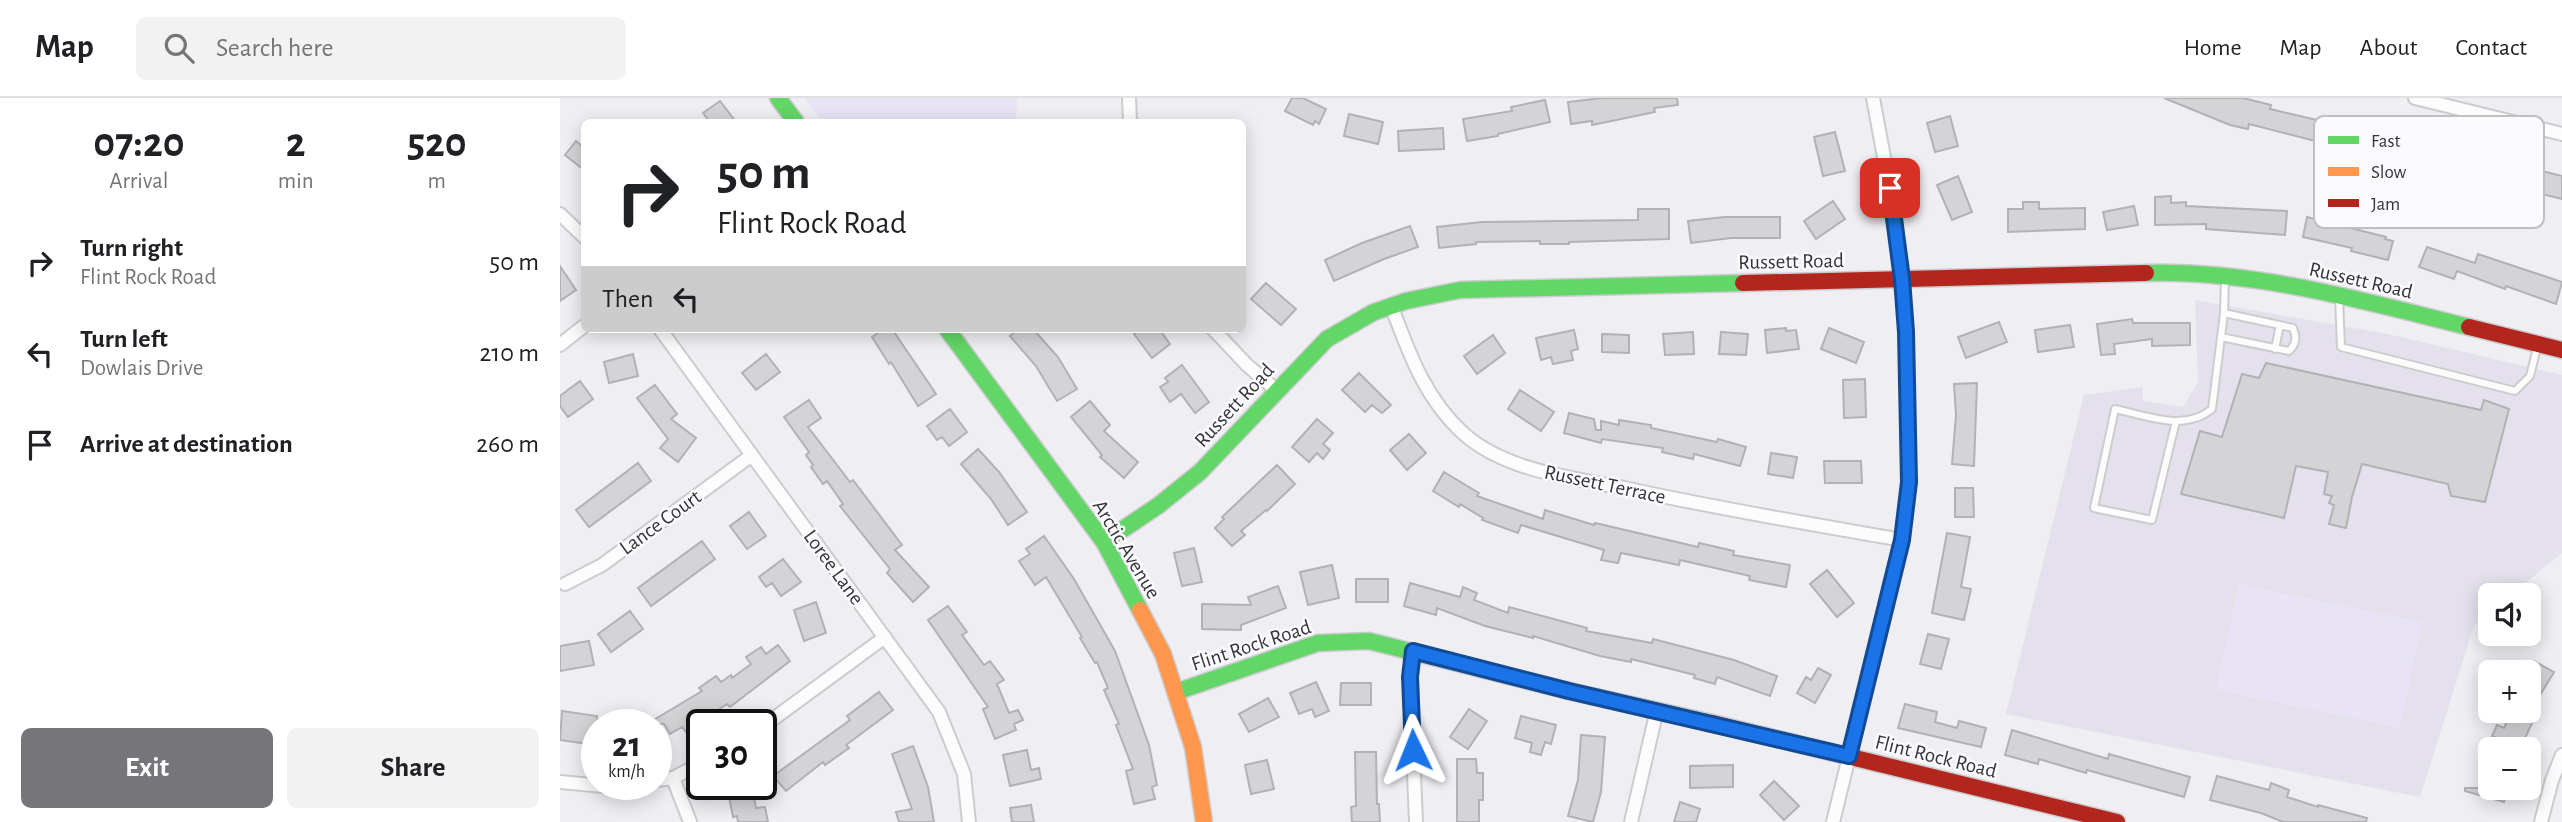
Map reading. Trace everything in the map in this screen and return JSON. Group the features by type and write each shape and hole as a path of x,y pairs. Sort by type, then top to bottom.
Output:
{"street":[{"path":"778,98 794,119"},
{"path":"1129,98 1130,119"},
{"path":"1833,822 1902,540 1909,482 1906,332 1902,279 1894,211 1873,98"},
{"path":"2415,98 2488,116"},
{"path":"2544,130 2562,134"},
{"path":"560,214 581,234"},
{"name":"Russett Road","path":"1104,542 1160,505 1200,472 1326,339 1352,322 1391,305 1415,297 1460,290 2188,272 2260,279 2338,295 2562,350"},
{"name":"Russett Terrace","path":"1391,305 1414,366 1432,400 1465,435 1502,457 1539,470 1708,506 1902,540"},
{"path":"560,345 581,328"},
{"name":"Loree Lane","path":"663,333 939,712 964,774 969,822"},
{"name":"Arctic Avenue","path":"950,333 1104,542 1163,654 1193,747 1204,822"},
{"path":"1217,333 1276,390"},
{"name":"Lance Court","path":"565,584 602,565 752,455"},
{"path":"777,717 885,637"},
{"name":"Flint Rock Road","path":"1175,692 1318,643 1369,641 2117,822"},
{"path":"1413,651 1410,677 1416,822"},
{"path":"1631,822 1657,710"},
{"path":"2541,822 2562,755"},
{"path":"686,772 673,778 690,822"},
{"path":"560,782 581,784"}],"lane":[{"path":"2176,421 2152,520 2094,508 2115,409 2176,421 2184,423 2201,418 2212,409 2224,313 2225,276"},
{"path":"2338,295 2342,347 2515,391 2530,376 2538,344"},
{"path":"2221,337 2289,351 2296,336 2293,328 2224,313"},
{"path":"2275,349 2280,325"}],"shaded area":[{"path":"805,98 1017,98 1016,119 821,119"},
{"path":"2195,300 2388,334 2562,375 2562,553 2526,583 2478,583 2478,623 2474,626 2420,797 2006,714 2084,395 2143,387 2143,401 2183,407 2198,382"},
{"path":"2239,584 2422,622 2400,728 2216,690"}],"building":[{"path":"1292,98 1303,98 1326,109 1319,124 1315,121 1313,125 1285,111"},
{"path":"1602,98 1677,98 1678,105 1654,108 1655,112 1592,125 1592,121 1571,124 1568,102"},
{"path":"2164,98 2243,98 2271,105 2270,109 2314,119 2314,141 2249,124 2248,129 2230,125"},
{"path":"1545,100 1550,122 1467,141 1463,119 1512,111 1511,107"},
{"path":"720,101 734,119 708,119 703,113"},
{"path":"1349,114 1383,122 1378,144 1344,136"},
{"path":"1950,116 1958,146 1935,152 1927,123"},
{"path":"1443,128 1444,149 1399,151 1398,131"},
{"path":"1835,132 1845,171 1823,176 1814,137"},
{"path":"576,141 581,145 581,168 565,155"},
{"path":"2544,172 2562,176 2562,199 2544,195"},
{"path":"1958,176 1972,212 1952,220 1937,185"},
{"path":"2171,196 2171,203 2186,202 2186,206 2287,211 2285,235 2206,229 2206,224 2155,225 2155,197"},
{"path":"1833,201 1845,219 1816,239 1804,221"},
{"path":"2023,202 2039,202 2039,209 2085,208 2085,229 2008,232 2008,209 2023,209"},
{"path":"2134,206 2138,225 2107,230 2103,212"},
{"path":"1638,209 1669,209 1669,239 1569,244 1540,244 1540,241 1476,242 1439,248 1437,227 1482,222 1638,220"},
{"path":"1725,217 1780,217 1780,238 1731,238 1691,243 1688,221"},
{"path":"2307,217 2314,219 2314,228 2350,228 2393,241 2388,260 2351,251 2352,248 2303,237"},
{"path":"1410,226 1418,247 1334,281 1325,260"},
{"path":"2427,247 2475,263 2478,254 2562,282 2556,304 2457,271 2454,279 2419,267"},
{"path":"560,266 576,290 560,301"},
{"path":"1266,283 1296,309 1281,325 1251,299"},
{"path":"2132,319 2133,323 2190,323 2190,345 2152,346 2152,339 2114,344 2115,354 2101,355 2097,324"},
{"path":"1999,322 2007,342 1966,358 1958,337"},
{"path":"2070,325 2074,347 2038,352 2035,330"},
{"path":"1786,328 1786,331 1796,330 1799,349 1767,353 1765,330"},
{"path":"1829,328 1864,342 1856,363 1821,349"},
{"path":"1574,330 1578,349 1571,351 1573,360 1553,364 1551,357 1541,360 1536,338"},
{"path":"1693,332 1694,354 1665,355 1663,334"},
{"path":"1721,332 1748,334 1746,355 1719,354"},
{"path":"878,333 895,333 936,394 918,406 872,337"},
{"path":"1013,333 1037,333 1058,357 1077,389 1057,401 1036,366 1010,336"},
{"path":"1162,333 1170,344 1152,358 1134,334"},
{"path":"1602,334 1629,335 1629,353 1602,352"},
{"path":"1493,335 1505,353 1477,374 1464,356"},
{"path":"633,354 638,376 609,383 604,362"},
{"path":"766,354 780,372 756,390 742,373"},
{"path":"2266,363 2481,410 2484,400 2509,409 2485,502 2451,496 2448,484 2362,464 2346,528 2329,524 2334,505 2329,503 2332,496 2324,494 2328,472 2296,466 2284,518 2181,494 2200,431 2222,437 2242,374 2259,378"},
{"path":"1182,365 1209,402 1195,413 1181,394 1170,402 1160,387 1168,382 1165,378"},
{"path":"1359,373 1391,405 1382,413 1372,405 1365,412 1342,390"},
{"path":"1865,379 1866,417 1844,418 1843,380"},
{"path":"580,381 593,399 568,417 560,406 560,396"},
{"path":"1977,383 1974,466 1952,464 1956,415 1954,384"},
{"path":"655,385 677,414 671,419 696,438 678,462 660,448 668,439 637,398"},
{"path":"1520,390 1554,412 1541,431 1508,409"},
{"path":"809,400 821,418 808,427 850,482 853,480 902,545 895,550 929,587 913,602 887,573 890,569 840,506 843,504 827,481 823,484 811,467 813,465 806,455 809,452 784,417"},
{"path":"1090,401 1110,425 1104,431 1138,462 1124,478 1100,457 1102,455 1071,417"},
{"path":"950,409 967,432 949,446 942,437 937,440 927,426"},
{"path":"1569,413 1594,419 1596,430 1601,430 1601,421 1619,425 1619,420 1746,447 1740,466 1694,454 1693,459 1662,452 1663,448 1602,439 1601,443 1564,433"},
{"path":"1317,419 1333,433 1323,444 1330,450 1323,459 1317,453 1309,462 1292,447"},
{"path":"1409,434 1426,453 1407,470 1390,450"},
{"path":"978,449 999,472 1027,512 1008,525 991,499 961,464"},
{"path":"1771,453 1797,457 1793,478 1768,474"},
{"path":"1824,461 1861,461 1862,483 1825,483"},
{"path":"638,463 651,481 589,527 576,510"},
{"path":"1277,465 1295,484 1241,531 1245,535 1232,546 1215,528 1224,519 1222,517"},
{"path":"1444,472 1479,493 1477,496 1543,519 1545,510 1594,525 1595,523 1698,547 1699,543 1734,551 1733,555 1790,565 1786,587 1749,580 1750,576 1680,560 1679,565 1621,553 1618,563 1601,560 1604,550 1521,525 1518,533 1482,520 1483,518 1460,504 1459,507 1433,491"},
{"path":"1955,488 1973,488 1974,517 1955,517"},
{"path":"749,512 766,536 747,549 730,526"},
{"path":"1947,533 1970,537 1961,587 1971,589 1964,620 1932,613"},
{"path":"1044,536 1074,579 1115,651 1149,745 1157,785 1152,787 1155,799 1134,804 1126,771 1133,769 1116,725 1119,724 1104,690 1108,688 1097,662 1095,663 1080,638 1082,637 1046,577 1035,585 1019,561 1030,554 1026,549"},
{"path":"702,541 715,559 651,606 638,588"},
{"path":"1194,548 1202,582 1182,586 1174,553"},
{"path":"783,559 801,582 781,596 772,583 766,587 759,577"},
{"path":"1332,565 1339,598 1308,605 1300,572"},
{"path":"1827,570 1854,603 1837,617 1810,584"},
{"path":"1356,579 1388,579 1388,602 1356,602"},
{"path":"1410,583 1460,597 1463,587 1477,593 1474,600 1508,613 1509,607 1587,628 1586,631 1652,643 1653,639 1734,660 1777,676 1770,696 1717,677 1715,684 1694,678 1695,675 1631,659 1631,662 1600,656 1533,636 1485,626 1437,608 1436,615 1404,606"},
{"path":"1278,586 1286,608 1241,625 1241,630 1202,629 1202,604 1251,605 1248,597"},
{"path":"816,602 826,633 804,641 794,610"},
{"path":"948,606 967,632 962,635 984,665 990,661 1004,680 997,684 1009,713 1018,710 1023,720 1014,724 1016,730 995,739 983,709 988,707 928,620"},
{"path":"630,611 643,629 611,652 598,634"},
{"path":"1928,634 1949,639 1941,669 1920,664"},
{"path":"589,641 594,665 560,671 560,646"},
{"path":"778,645 790,661 730,707 727,704 720,709 686,709 686,732 682,727 672,733 672,709 702,691 699,688 716,676 721,682 731,675 732,678 751,664 746,657 761,647 766,654"},
{"path":"2541,665 2554,672 2541,693"},
{"path":"1818,668 1831,675 1815,703 1797,693 1806,677 1811,680"},
{"path":"1316,682 1329,711 1315,717 1312,709 1299,714 1290,693"},
{"path":"1341,683 1371,683 1371,705 1340,705"},
{"path":"879,692 893,710 846,745 849,748 825,765 823,762 786,791 777,781 777,773 850,720 847,716"},
{"path":"1268,698 1279,717 1249,732 1239,714"},
{"path":"1905,704 1937,712 1935,722 1957,728 1959,721 1986,728 1981,747 1898,728"},
{"path":"1469,709 1487,721 1468,749 1450,737"},
{"path":"562,711 581,714 581,743 560,740"},
{"path":"1521,716 1556,725 1551,744 1545,742 1541,755 1530,752 1532,743 1515,738"},
{"path":"2506,723 2532,723 2526,737 2492,736 2497,725 2504,728"},
{"path":"2012,730 2108,759 2109,754 2190,777 2184,797 2087,770 2086,773 2039,759 2038,764 2005,755"},
{"path":"1581,735 1605,737 1601,792 1593,822 1568,816 1578,780"},
{"path":"913,746 928,787 934,822 899,822 896,812 912,809 892,754"},
{"path":"1027,750 1031,770 1039,768 1041,779 1010,786 1003,755"},
{"path":"1355,752 1376,752 1380,822 1352,822 1351,807 1356,806"},
{"path":"1457,759 1476,759 1477,773 1483,773 1483,800 1479,800 1479,822 1457,822"},
{"path":"1267,760 1274,789 1251,794 1245,765"},
{"path":"1733,765 1733,787 1690,788 1690,766"},
{"path":"2217,776 2269,790 2271,783 2289,790 2287,797 2367,818 2366,822 2283,822 2261,813 2210,800"},
{"path":"1774,781 1799,806 1784,820 1760,795"},
{"path":"2465,788 2478,788 2478,795 2465,791"},
{"path":"730,800 754,800 756,808 765,807 768,822 738,822 737,816 733,817"},
{"path":"1680,802 1700,809 1696,822 1674,822"},
{"path":"1031,805 1034,822 1012,822 1010,808"}],"traffic: fast":[{"path":"778,98 794,119"},
{"path":"2146,273 2187,273 2268,282 2309,289 2469,327"},
{"path":"1104,542 1159,505 1200,472 1327,339 1374,312 1406,301 1460,290 1743,283"},
{"path":"950,333 1104,542 1140,610"},
{"path":"1176,692 1318,643 1369,641 1569,691 1712,723"}],"traffic: slow":[{"path":"1140,610 1163,654 1193,747 1204,822"}],"traffic: jam":[{"path":"1743,283 2146,273"},
{"path":"2469,327 2562,350"},
{"path":"1712,723 2117,822"}],"route":[{"path":"1413,750 1410,677 1413,651 1569,691 1849,756 1902,540 1909,482 1906,332 1890,188"}]}
